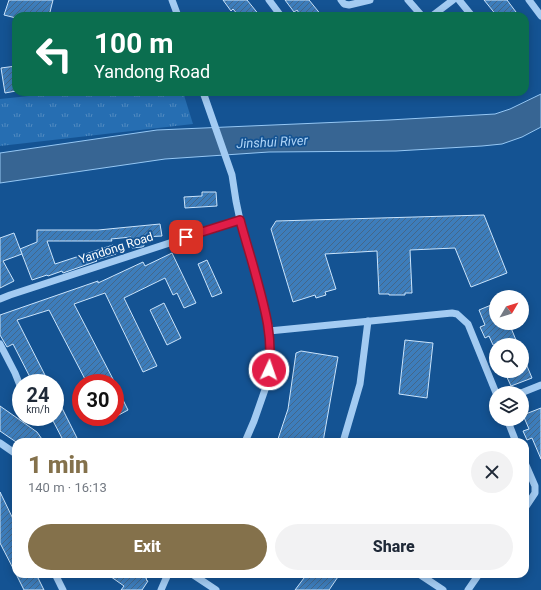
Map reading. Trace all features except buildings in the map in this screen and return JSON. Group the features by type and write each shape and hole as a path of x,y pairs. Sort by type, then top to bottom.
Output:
{"street":[{"path":"172,0 176,12"},
{"path":"269,0 278,12"},
{"path":"341,0 344,4 349,5 370,0"},
{"path":"408,0 418,12"},
{"path":"437,12 453,0"},
{"path":"459,0 469,12"},
{"path":"529,0 541,16"},
{"path":"205,96 232,175 240,220 264,305 269,331 270,360 268,381 248,438"},
{"name":"Yandong Road","path":"0,299 240,220"},
{"path":"269,331 452,312 457,314 468,324 493,386"},
{"path":"344,438 360,384 368,321"},
{"path":"0,344 15,374"},
{"path":"529,390 541,386"},
{"path":"510,426 514,438"},
{"path":"0,443 12,451"},
{"path":"529,472 535,486 535,493 529,502"},
{"path":"57,578 63,590"},
{"path":"161,590 166,578"},
{"path":"198,578 214,589"},
{"path":"425,578 442,590"},
{"path":"468,590 476,578"}],"green space":[{"path":"29,96 184,96 193,124 0,146 0,99"}],"water":[{"name":"Jinshui River","path":"541,94 541,127 522,137 502,144 396,151 269,152 165,159 0,183 0,153 157,130 495,114 510,109"}],"route":[{"path":"186,237 240,220 269,326 269,370"}]}
